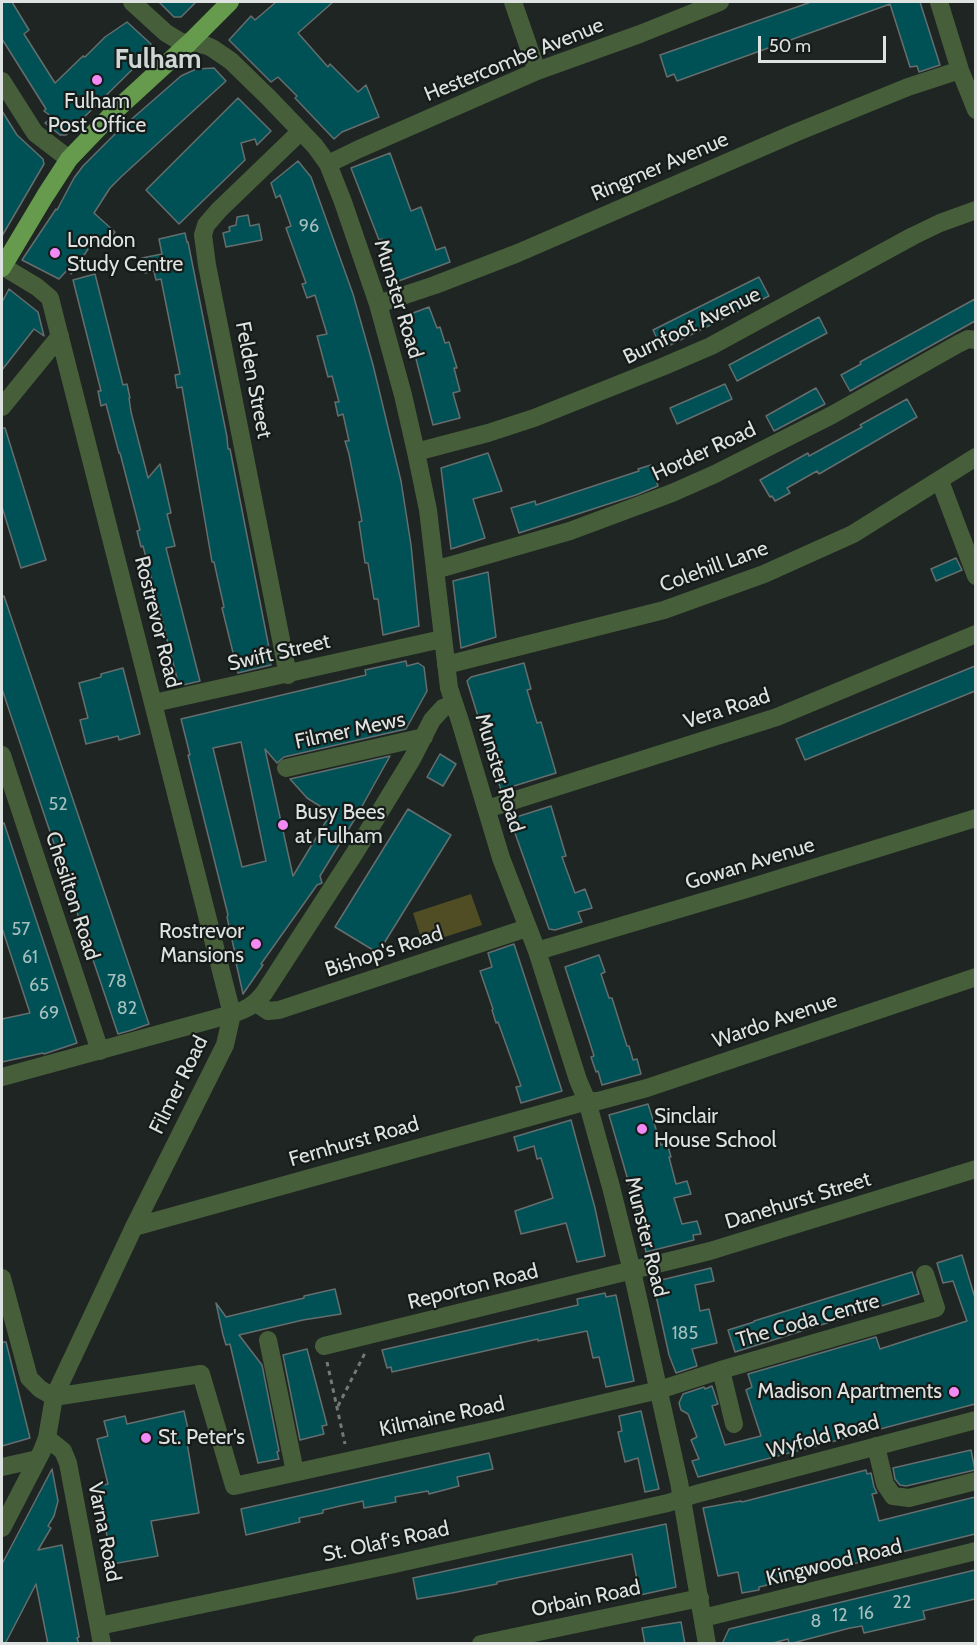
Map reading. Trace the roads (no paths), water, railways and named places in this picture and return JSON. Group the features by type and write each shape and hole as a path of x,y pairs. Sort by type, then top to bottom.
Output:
{"main road":[{"path":"2,267 69,159 116,110 230,2"}],"street":[{"name":"Munster Road","path":"132,2 166,33 181,42 205,45 231,61 302,131 328,164 343,202 378,304 416,452 428,510 449,688 501,858 537,951 578,1080 587,1101 611,1187 682,1498 707,1644"},
{"path":"513,2 537,71"},
{"name":"Hestercombe Avenue","path":"328,164 359,148 537,71 720,2"},
{"path":"939,2 975,110"},
{"name":"Ringmer Avenue","path":"378,304 518,253 826,120 908,87 960,70"},
{"path":"2,81 34,133 69,159"},
{"name":"Felden Street","path":"288,675 209,275 204,235 206,225 219,210 302,131"},
{"name":"Burnfoot Avenue","path":"416,452 488,433 587,399 711,346 913,236 975,210"},
{"name":"Rostrevor Road","path":"2,267 37,287 50,298 232,1014"},
{"path":"2,407 60,336"},
{"name":"Horder Road","path":"435,570 570,531 672,493 716,474 832,415 958,344 968,339 975,340"},
{"name":"Colehill Lane","path":"446,665 664,610 764,574 853,534 975,457"},
{"path":"940,481 975,576"},
{"name":"Vera Road","path":"487,809 777,717 975,634"},
{"name":"Swift Street","path":"154,703 442,639"},
{"path":"2,1077 232,1014 256,1003 356,851 412,759 436,714 443,708 454,704"},
{"name":"Filmer Mews","path":"286,768 424,737"},
{"name":"Chesilton Road","path":"2,755 100,1051"},
{"name":"Gowan Avenue","path":"537,951 975,818"},
{"name":"Bishop's Road","path":"256,1003 268,1011 279,1010 470,952 527,928"},
{"name":"Wardo Avenue","path":"587,1101 598,1101 647,1088 975,977"},
{"name":"Filmer Road","path":"2,1528 47,1438 54,1397 134,1227 225,1045 232,1014"},
{"name":"Fernhurst Road","path":"134,1227 587,1101"},
{"name":"Danehurst Street","path":"632,1271 710,1251 975,1169"},
{"name":"Reporton Road","path":"324,1346 632,1271"},
{"name":"The Coda Centre","path":"659,1390 936,1308 925,1274"},
{"path":"2,1278 8,1328 29,1378 40,1389 54,1397"},
{"path":"268,1340 295,1472"},
{"path":"721,1370 734,1424"},
{"name":"Kilmaine Road","path":"54,1397 201,1374 234,1486 659,1390"},
{"name":"Wyfold Road","path":"682,1498 975,1420"},
{"name":"Varna Road","path":"47,1438 63,1451 68,1463 100,1635"},
{"path":"876,1446 885,1484 893,1496 909,1498 975,1481"},
{"path":"2,1467 38,1459"},
{"name":"St. Olaf's Road","path":"100,1635 682,1498"},
{"name":"Kingwood Road","path":"704,1618 975,1551"},
{"name":"Orbain Road","path":"481,1644 700,1598"}],"place":[{"name":"Fulham Post Office","path":"97,80"},
{"name":"London Study Centre","path":"55,253"},
{"name":"Busy Bees at Fulham","path":"283,825"},
{"name":"Rostrevor Mansions","path":"256,944"},
{"name":"Sinclair House School","path":"642,1129"},
{"name":"Madison Apartments","path":"954,1392"},
{"name":"St. Peter's","path":"146,1438"}],"district":[{"name":"Fulham","path":"158,60"}]}
